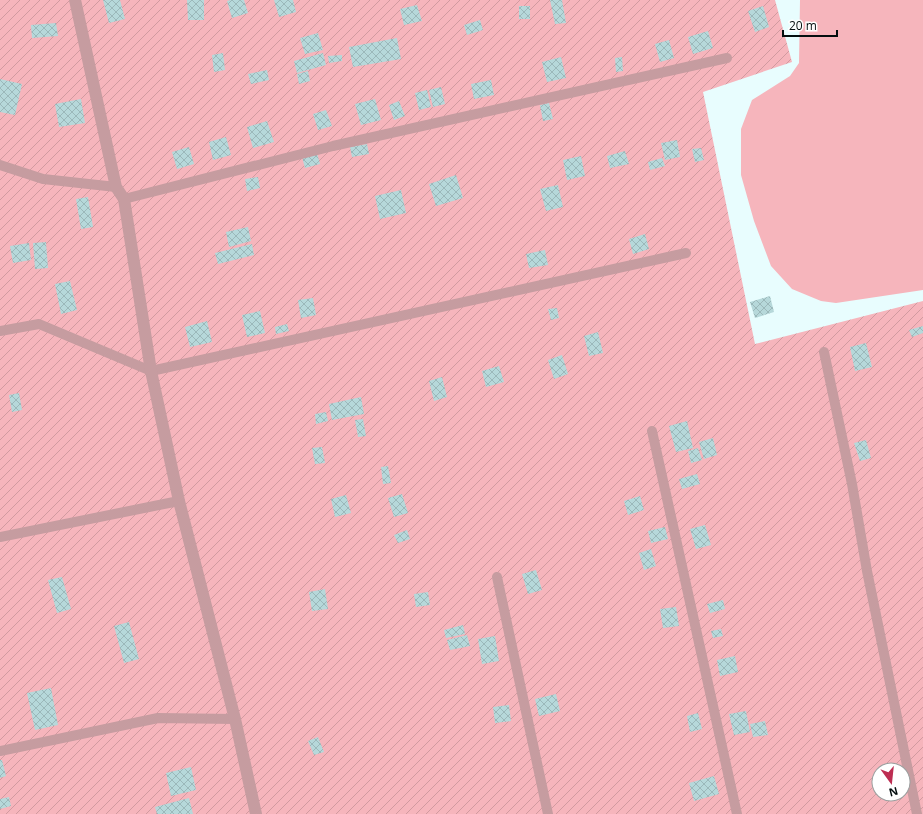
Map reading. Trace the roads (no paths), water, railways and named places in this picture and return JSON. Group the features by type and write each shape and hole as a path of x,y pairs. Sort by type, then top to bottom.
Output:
{"street":[{"path":"75,0 116,187 124,199 151,371 180,501 235,719 256,814"}],"lane":[{"path":"124,199 333,146 727,58"},
{"path":"0,165 44,178 116,187"},
{"path":"0,331 39,324 151,371 686,253"},
{"path":"824,352 852,484 869,578 917,814"},
{"path":"652,431 737,814"},
{"path":"0,537 180,501"},
{"path":"497,577 548,814"},
{"path":"0,751 158,718 235,719"}]}
